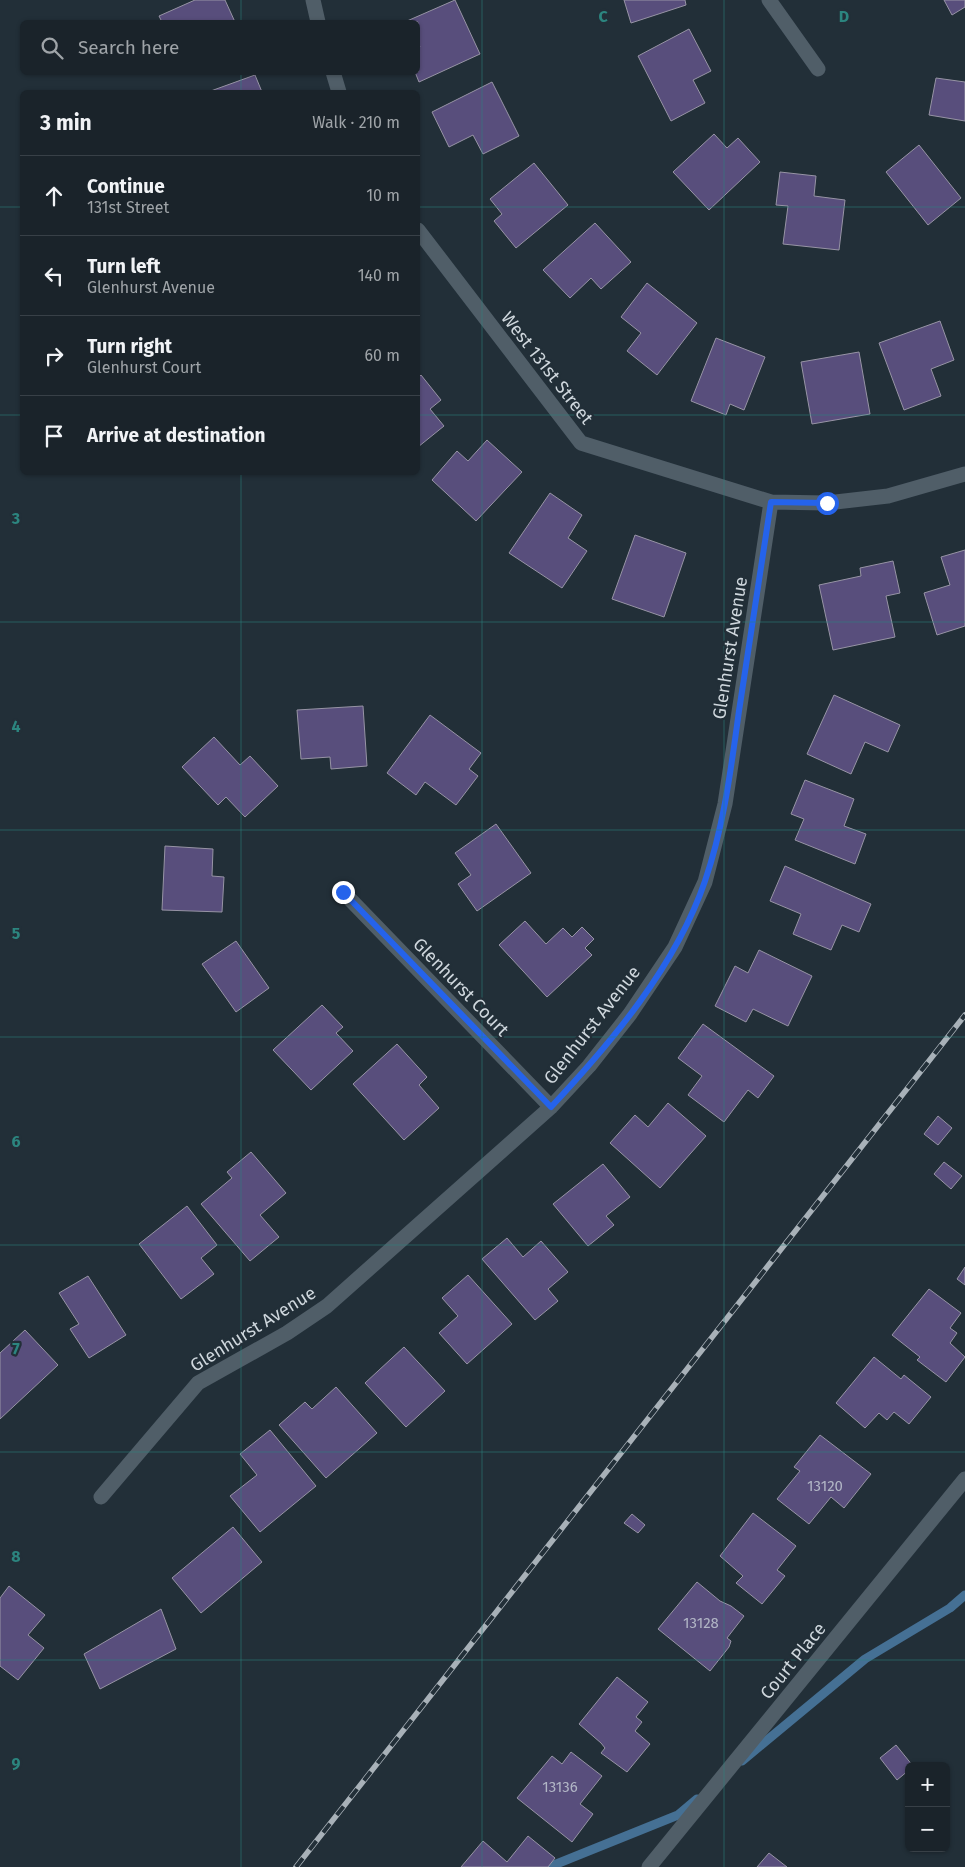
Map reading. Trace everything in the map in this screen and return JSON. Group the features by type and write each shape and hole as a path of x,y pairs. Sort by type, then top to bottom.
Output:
{"street":[{"path":"313,0 318,20"},
{"path":"769,0 818,69"},
{"path":"334,75 338,90"},
{"name":"West 131st Street","path":"420,233 581,443 771,502 827,503 888,496 965,474"},
{"name":"Glenhurst Avenue","path":"100,1498 198,1383 287,1333 327,1306 551,1107 589,1066 630,1014 675,946 705,882 725,804 771,502"},
{"name":"Glenhurst Court","path":"343,892 551,1107"},
{"name":"Court Place","path":"649,1867 965,1479"}],"building":[{"path":"195,0 225,0 234,20 161,20 159,16"},
{"path":"455,0 480,54 419,82 416,75 420,75 420,20 409,20"},
{"path":"624,0 685,0 686,5 631,23"},
{"path":"944,0 965,0 965,7 952,15"},
{"path":"689,29 711,71 693,80 705,103 671,121 638,56"},
{"path":"255,75 261,90 214,90"},
{"path":"936,78 965,82 965,121 929,115"},
{"path":"492,82 519,136 483,154 473,135 449,147 432,112"},
{"path":"714,134 727,148 738,138 760,162 709,210 673,172"},
{"path":"919,145 961,198 928,225 886,172"},
{"path":"534,163 568,205 516,248 494,221 502,214 490,199"},
{"path":"780,172 816,176 814,196 845,200 839,250 783,244 788,206 776,205"},
{"path":"595,223 631,262 601,289 591,278 570,298 543,270"},
{"path":"647,283 697,323 657,375 627,351 641,333 621,317"},
{"path":"940,321 954,360 931,369 941,396 904,410 879,343"},
{"path":"716,338 765,357 744,410 730,404 726,415 691,401"},
{"path":"859,352 870,414 812,424 801,362"},
{"path":"420,376 441,400 430,409 444,426 420,445"},
{"path":"487,440 522,472 476,521 432,480 457,451 468,461"},
{"path":"550,493 582,515 568,538 587,551 562,588 509,553"},
{"path":"635,535 686,553 664,617 612,599"},
{"path":"965,550 965,626 937,635 924,593 950,585 941,557"},
{"path":"893,561 900,593 886,596 895,637 833,650 819,585 861,576 860,568"},
{"path":"834,695 900,725 888,752 865,742 851,774 807,754"},
{"path":"363,706 367,766 331,769 330,757 301,759 297,710"},
{"path":"430,715 481,753 469,769 478,776 456,805 425,782 416,795 387,773"},
{"path":"214,737 240,765 250,756 278,786 245,817 226,797 218,805 182,767"},
{"path":"805,780 854,799 844,826 866,834 855,864 795,840 804,819 791,814"},
{"path":"496,824 531,873 477,911 458,884 471,875 455,853"},
{"path":"165,846 213,849 212,876 224,877 222,912 162,910"},
{"path":"785,866 871,904 859,932 842,925 831,950 793,934 801,914 770,901"},
{"path":"525,921 546,944 563,928 572,937 582,927 594,939 585,948 592,955 547,997 499,945"},
{"path":"236,941 269,988 236,1012 202,964"},
{"path":"759,950 812,976 788,1026 753,1009 746,1022 715,1006 735,966 748,973"},
{"path":"322,1005 343,1027 336,1033 353,1051 311,1090 273,1050"},
{"path":"703,1024 774,1076 758,1098 748,1090 724,1122 688,1095 702,1076 678,1058"},
{"path":"397,1044 427,1077 419,1085 439,1108 404,1140 353,1084"},
{"path":"668,1103 706,1136 660,1188 610,1143 635,1115 648,1127"},
{"path":"938,1116 952,1128 938,1145 924,1134"},
{"path":"251,1152 286,1193 260,1215 279,1237 250,1261 201,1204 232,1178 227,1172"},
{"path":"944,1162 962,1176 951,1189 934,1174"},
{"path":"603,1164 630,1197 606,1216 614,1225 588,1246 553,1204"},
{"path":"187,1206 217,1245 201,1258 214,1274 181,1299 139,1244"},
{"path":"507,1238 523,1257 541,1241 568,1272 548,1289 558,1301 535,1320 482,1259"},
{"path":"965,1267 965,1285 957,1279"},
{"path":"468,1275 512,1324 467,1364 439,1333 458,1316 442,1298"},
{"path":"88,1276 126,1335 89,1358 70,1329 79,1324 59,1293"},
{"path":"929,1289 961,1313 950,1328 957,1333 950,1343 965,1357 946,1382 917,1360 920,1357 892,1335"},
{"path":"25,1330 58,1365 0,1419 0,1353"},
{"path":"404,1347 445,1391 406,1427 365,1383"},
{"path":"874,1357 901,1379 904,1375 931,1397 909,1424 894,1412 887,1420 879,1413 865,1428 836,1403"},
{"path":"336,1387 377,1433 326,1478 279,1425 305,1402 312,1409"},
{"path":"270,1430 316,1486 260,1532 230,1496 257,1475 240,1454"},
{"path":"820,1435 871,1474 844,1508 831,1497 809,1524 777,1499 800,1471 794,1467"},
{"path":"753,1513 796,1546 777,1570 785,1576 762,1604 736,1583 743,1576 720,1556"},
{"path":"632,1514 645,1525 638,1533 624,1523"},
{"path":"233,1527 262,1562 201,1613 172,1578"},
{"path":"697,1582 720,1601 731,1606 744,1616 727,1638 731,1641 729,1647 710,1671 658,1629"},
{"path":"9,1586 45,1615 28,1635 44,1648 18,1680 0,1666 0,1598"},
{"path":"161,1609 176,1649 100,1689 84,1654"},
{"path":"617,1677 648,1702 636,1717 642,1722 635,1731 650,1744 627,1772 601,1753 605,1748 579,1724"},
{"path":"896,1745 910,1762 905,1762 905,1773 897,1780 880,1758"},
{"path":"571,1752 602,1776 580,1804 593,1814 572,1842 517,1798 552,1756 562,1764"},
{"path":"528,1836 555,1858 548,1867 461,1867 483,1841 507,1862"},
{"path":"769,1853 787,1867 757,1867"}],"waterway":[{"path":"742,1761 865,1659 950,1608 965,1595"},
{"path":"549,1867 678,1815 697,1799"}],"railway":[{"path":"296,1867 965,1015"}],"route":[{"path":"343,892 551,1107 589,1066 630,1014 675,946 705,882 725,804 771,502 827,503"}]}
